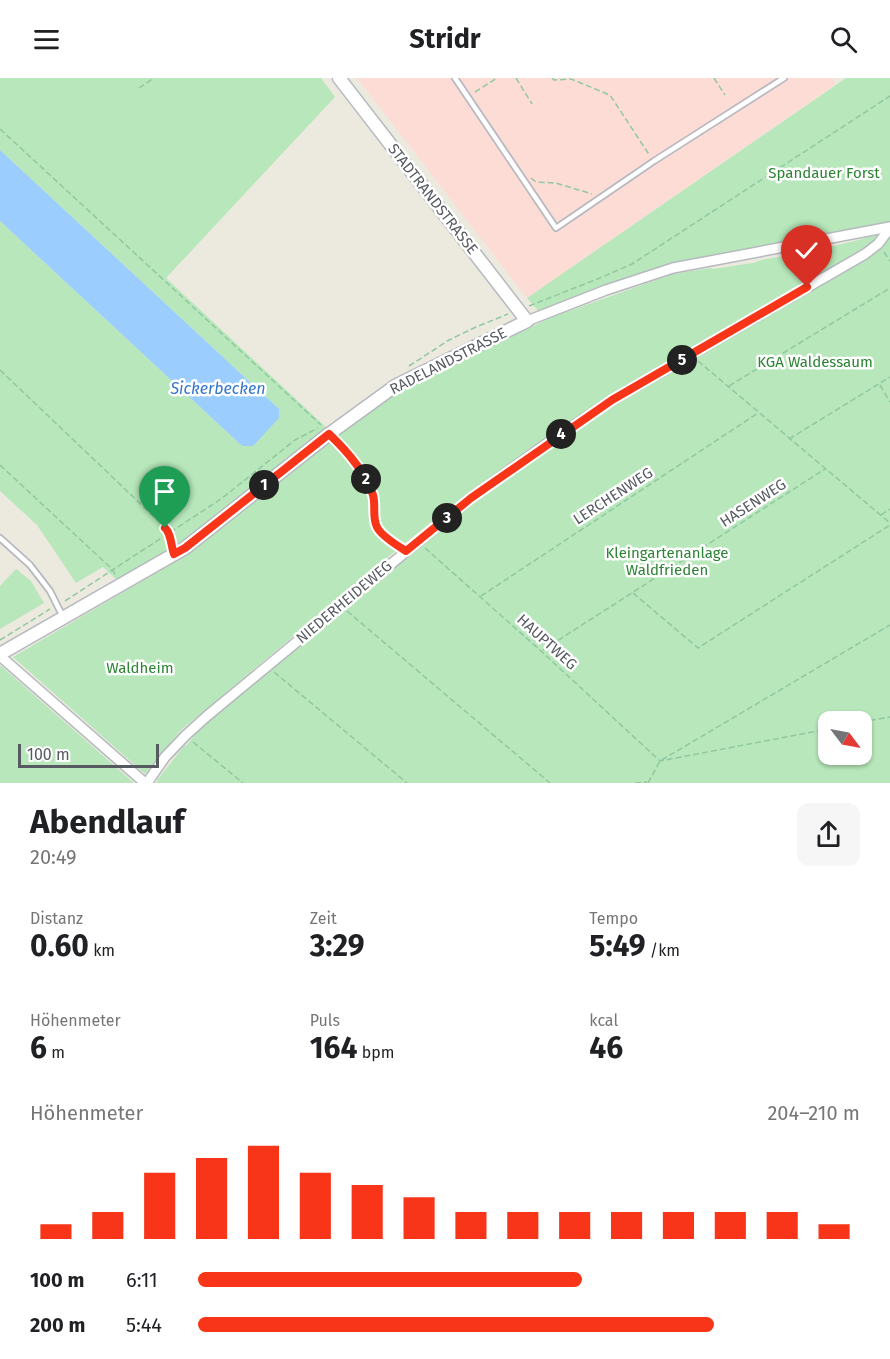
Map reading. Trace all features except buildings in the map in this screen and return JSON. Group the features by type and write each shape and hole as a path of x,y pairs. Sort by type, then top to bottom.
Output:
{"street":[{"name":"STADTRANDSTRASSE","path":"339,78 526,321"},
{"name":"RADELANDSTRASSE","path":"0,655 185,548 329,434 395,386 526,321 606,290 673,268 890,228"},
{"name":"NIEDERHEIDEWEG","path":"146,783 165,757 207,716 471,498 612,400 865,254 878,244 890,228"},
{"path":"0,655 146,783"}],"lane":[{"path":"455,78 556,228 654,161 784,78"},
{"path":"0,538 30,564 50,591 63,618"}],"path":[{"path":"139,88 154,78"},
{"path":"467,96 497,78"},
{"path":"516,78 532,104"},
{"path":"552,78 554,80 571,79 610,96 654,161"},
{"path":"714,78 725,95"},
{"path":"0,129 349,454 374,497 377,528 406,551"},
{"path":"528,176 536,182 555,183 602,198"},
{"path":"878,244 890,261"},
{"path":"728,387 890,288"},
{"path":"633,593 698,648 890,524 690,355"},
{"path":"0,370 169,531 174,554"},
{"path":"789,439 890,377"},
{"path":"879,384 890,402"},
{"name":"LERCHENWEG","path":"480,596 758,413"},
{"path":"0,465 112,569 122,584"},
{"name":"HASENWEG","path":"541,651 825,469"},
{"path":"880,515 890,509"},
{"name":"HAUPTWEG","path":"418,541 660,761"},
{"path":"340,605 550,783"},
{"path":"635,783 648,782 660,761 890,625"},
{"path":"267,667 407,783"},
{"path":"872,720 890,717"},
{"path":"660,761 818,731"},
{"path":"186,735 243,783"}],"shaded area":[{"path":"357,78 832,78 836,84 527,298"}],"green space":[{"path":"0,78 321,78 335,97 166,278 328,429 183,545 119,582 103,567 76,583 37,525 0,491 0,221 242,446 253,446 279,409 0,150"},
{"path":"846,78 890,78 890,783 156,783 194,736 194,733 545,439 441,514 181,730 145,774 13,657 188,554 393,394 552,317 673,274 753,263 810,252 862,239 880,231 673,268 541,314 527,298"},
{"path":"16,569 31,581 44,603 0,629 0,586"},
{"path":"1,666 134,783 0,783"}],"water":[{"name":"Sickerbecken","path":"0,150 279,409 279,418 253,446 242,446 0,221"}],"route":[{"path":"165,528 169,531 174,554 185,548 329,434 349,454 365,478 374,497 377,528 406,551 471,498 612,400 807,287"}],"park label":[{"name":"Spandauer Forst","path":"824,173"},
{"name":"KGA Waldessaum","path":"815,362"},
{"name":"Kleingartenanlage Waldfrieden","path":"667,562"},
{"name":"Waldheim","path":"140,668"}]}
